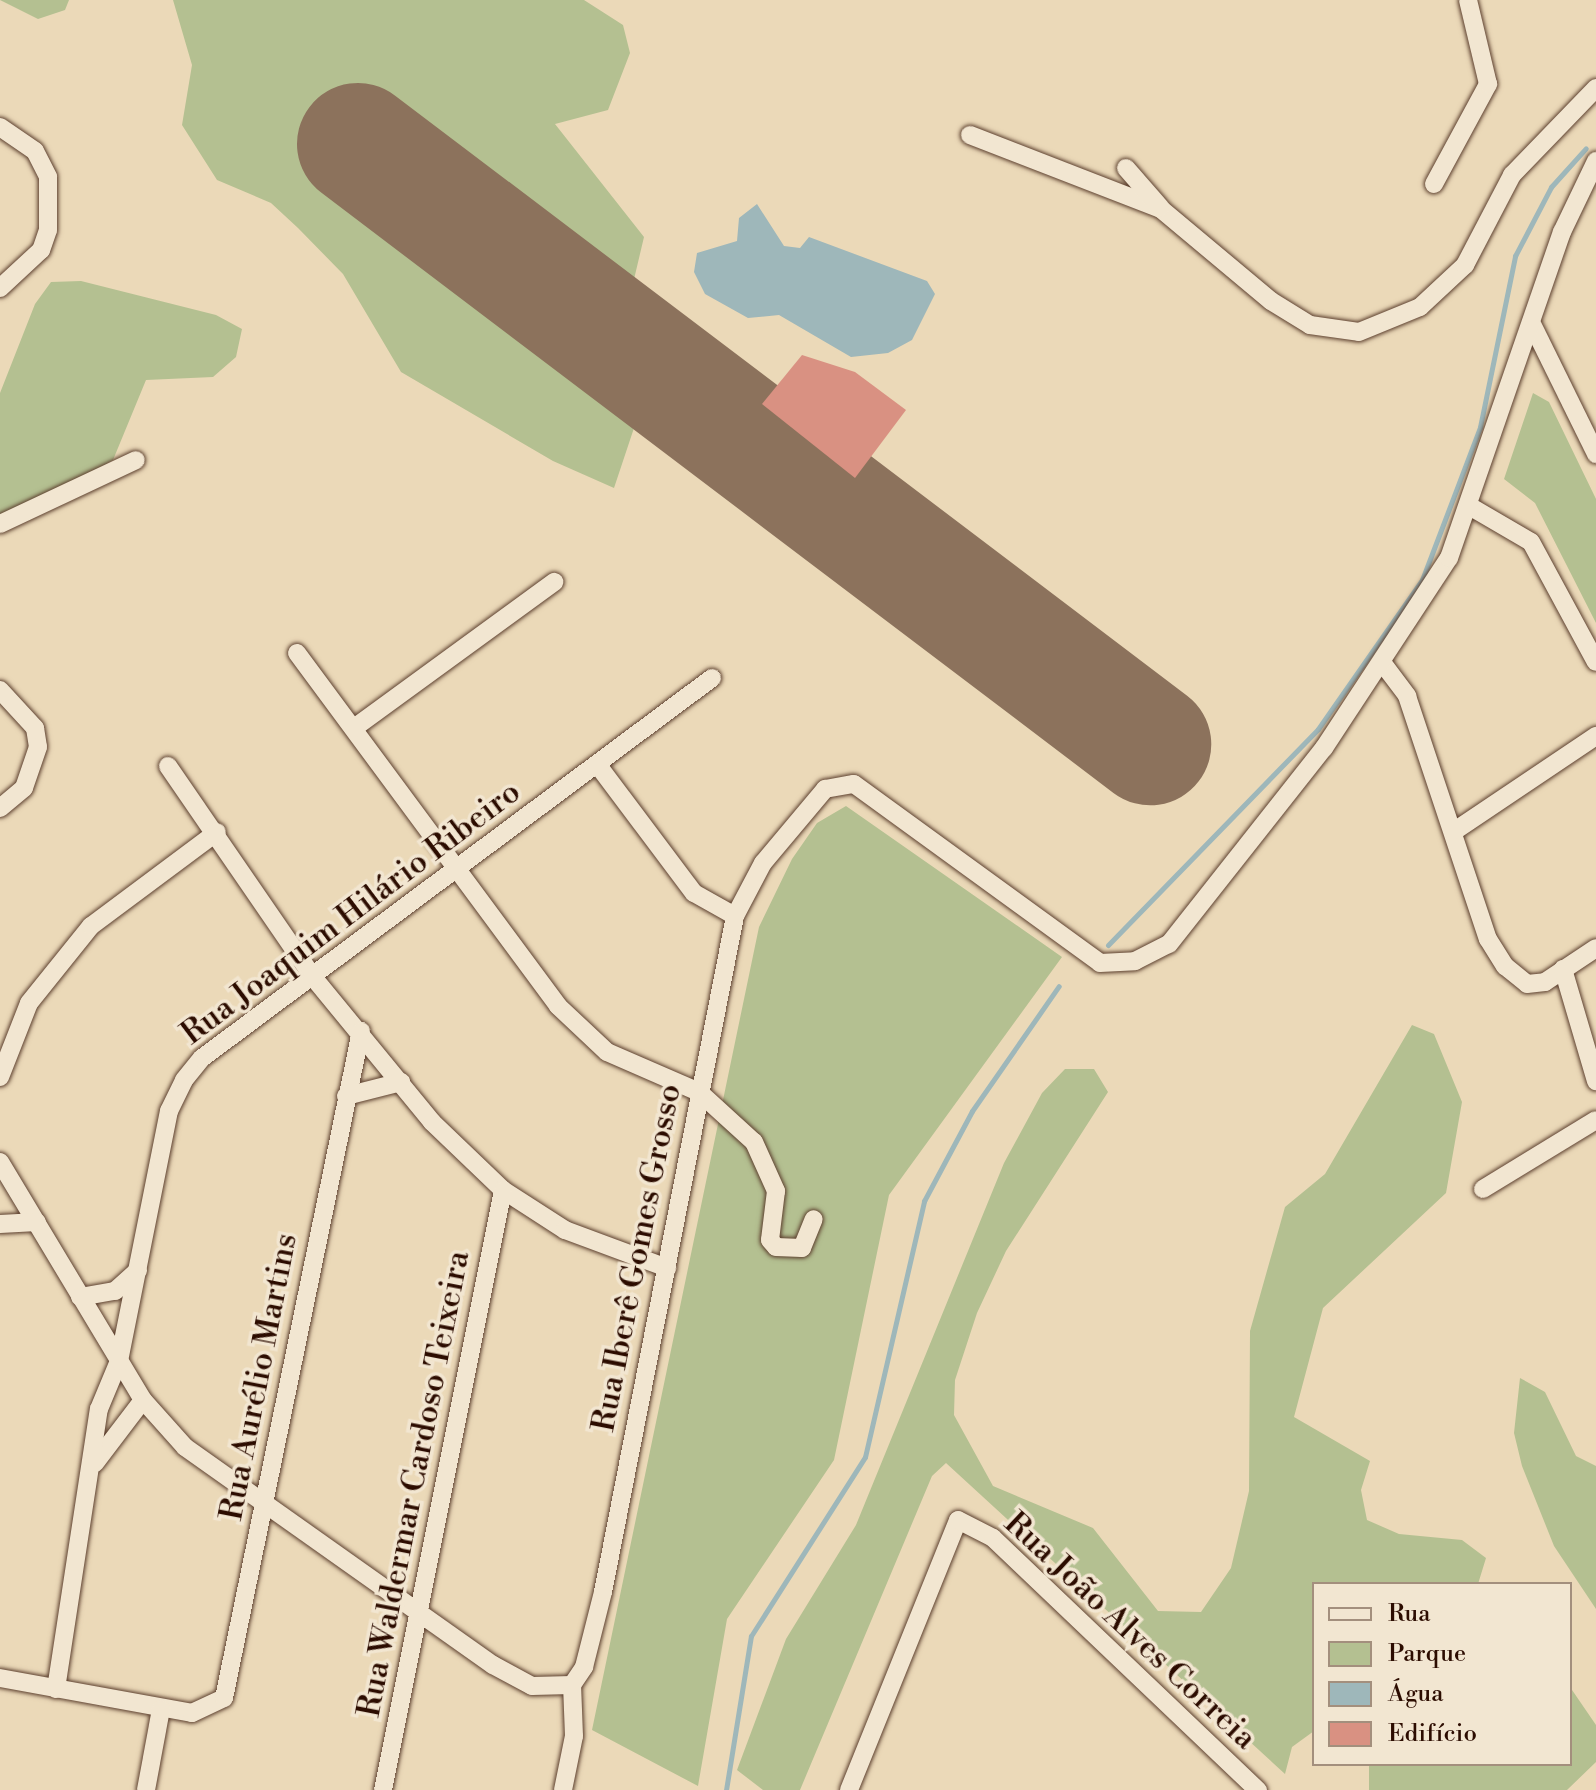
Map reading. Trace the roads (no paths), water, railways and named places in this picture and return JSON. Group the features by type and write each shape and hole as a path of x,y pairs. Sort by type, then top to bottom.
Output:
{"street":[{"path":"1434,184 1488,84 1468,0"},
{"path":"1126,168 1161,209 1271,301 1310,325 1359,332 1420,307 1465,265 1512,175 1596,88"},
{"path":"0,127 35,151 48,177 48,230 41,250 0,288"},
{"path":"970,135 1161,209"},
{"path":"1596,161 1562,232 1471,507 1449,558 1384,665 1407,696 1456,830 1488,939 1505,966 1527,984 1563,969 1596,948"},
{"path":"1533,326 1596,454"},
{"path":"0,524 136,460"},
{"path":"1471,507 1531,542 1596,662"},
{"path":"354,728 554,582"},
{"path":"297,653 558,1006 607,1052 699,1092 769,1164 776,1247 802,1248 814,1219"},
{"name":"Rua Iberê Gomes Grosso","path":"563,1790 574,1736 572,1685 584,1667 603,1592 735,916 797,815 825,789 854,784 1100,963 1135,961 1169,944 1384,665"},
{"name":"Rua Joaquim Hilário Ribeiro","path":"56,1689 99,1409 119,1361 169,1111 184,1080 313,977 712,678"},
{"path":"0,690 35,728 38,747 24,788 0,808"},
{"path":"1456,830 1596,736"},
{"path":"597,764 694,893 735,916"},
{"path":"168,766 217,832 313,977 401,1082 503,1190 565,1230 667,1268"},
{"path":"0,1077 4,1058 29,1003 91,926 217,832"},
{"path":"1563,969 1596,1081"},
{"name":"Rua Aurélio Martins","path":"161,1709 192,1713 224,1698 230,1684 361,1031"},
{"path":"346,1096 401,1082"},
{"path":"1483,1189 1596,1120"},
{"path":"0,1162 143,1400 185,1447 264,1508 532,1686 572,1685"},
{"name":"Rua Waldermar Cardoso Teixeira","path":"383,1790 503,1190"},
{"path":"0,1224 37,1222"},
{"path":"80,1297 115,1291 138,1270"},
{"name":"Rua Joaquim Hilário Ribeiro","path":"92,1469 143,1400"},
{"name":"Rua João Alves Correia","path":"849,1790 958,1520 993,1538 1258,1790"},
{"path":"0,1678 161,1709 146,1790"}],"water":[{"path":"757,204 784,246 800,248 809,237 927,281 935,294 912,340 888,353 851,357 779,315 748,318 705,294 694,272 697,253 737,241 739,218"}],"waterway":[{"path":"1108,945 1318,729 1422,580 1480,427 1515,256 1551,187 1586,148"},
{"path":"726,1790 751,1636 865,1457 924,1201 972,1111 1059,986"}]}
